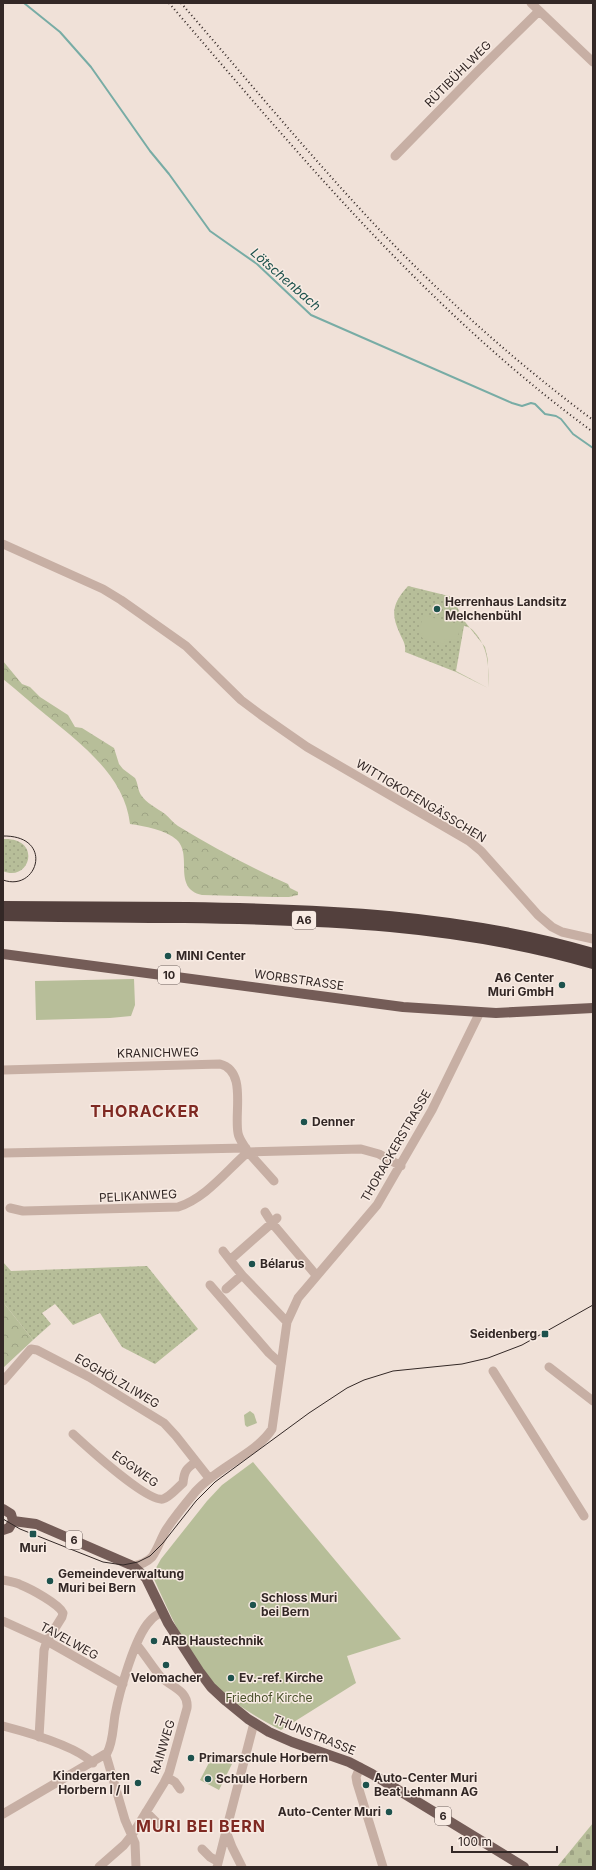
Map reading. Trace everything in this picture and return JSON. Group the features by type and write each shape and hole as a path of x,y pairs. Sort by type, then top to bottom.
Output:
{"highway":[{"name":"A6","path":"3,907 266,910 374,915 480,928 536,939 593,954"},
{"name":"A6","path":"3,915 236,918 367,923 441,931 498,940 593,963"}],"main road":[{"name":"WORBSTRASSE","path":"3,954 402,1007 480,1012 593,1008"},
{"path":"3,1509 11,1514 13,1521 9,1528 3,1530"},
{"name":"THUNSTRASSE","path":"13,1521 36,1524 133,1566 146,1578 162,1612 206,1681 226,1701 254,1723 280,1738 360,1767 400,1789 524,1867"}],"street":[{"path":"531,3 593,62"},
{"name":"RÜTIBÜHLWEG","path":"395,156 539,11"},
{"name":"WITTIGKOFENGÄSSCHEN","path":"3,544 96,586 121,600 186,646 241,700 307,747 469,842 481,851 538,915 552,927 562,932 593,939"},
{"name":"THORACKERSTRASSE","path":"133,1566 152,1557 167,1528 197,1490 209,1478 247,1452 269,1434 272,1429 280,1363 287,1322 298,1298 316,1275 369,1216 401,1166 432,1110 480,1012"},
{"name":"KRANICHWEG","path":"3,1070 211,1064 224,1065 236,1078 238,1134 247,1150 274,1181"},
{"path":"3,1153 361,1149 380,1154 401,1166"},
{"name":"PELIKANWEG","path":"10,1208 23,1211 178,1207 191,1203 247,1150"},
{"path":"265,1212 275,1220 316,1275"},
{"path":"230,1260 275,1220"},
{"path":"223,1251 242,1275 287,1322"},
{"path":"226,1289 242,1275"},
{"path":"210,1286 269,1354 280,1363"},
{"name":"EGGHÖLZLIWEG","path":"3,1381 32,1349 37,1350 89,1377 161,1421 173,1432 209,1478"},
{"path":"549,1368 593,1401"},
{"path":"493,1371 584,1516"},
{"name":"EGGWEG","path":"73,1434 127,1480 147,1494 158,1499 168,1497 183,1483 184,1472 196,1462"},
{"path":"3,1580 20,1584 61,1610 62,1617 47,1641 44,1650 39,1737"},
{"path":"3,1814 99,1759 109,1750 116,1710 123,1684 137,1645 146,1625 162,1612"},
{"name":"TAVELWEG","path":"3,1622 47,1641 123,1684"},
{"name":"RAINWEG","path":"99,1867 124,1845 132,1835 167,1777 187,1708 187,1701 182,1693 162,1677 137,1645"},
{"path":"217,1864 254,1723"},
{"path":"3,1726 39,1737 81,1754 99,1759"},
{"path":"99,1759 132,1835 136,1849 136,1867"},
{"path":"360,1767 356,1777 357,1783 383,1867"},
{"path":"167,1777 175,1782 180,1789"},
{"path":"146,1812 158,1824"},
{"path":"226,1830 232,1847 242,1867"},
{"path":"202,1849 217,1864"}],"green space":[{"path":"408,586 453,597 462,618 470,628 464,626 456,671 488,688 456,672 405,652 405,645 397,627 394,614 396,603"},
{"path":"423,615 463,626 462,632 459,632 457,640 444,639 444,644 422,638 423,634 419,633"},
{"path":"482,643 485,647 488,666"},
{"path":"3,661 22,684 30,687 40,697 68,715 75,727 82,728 114,748 119,764 135,778 143,798 165,814 174,823 232,857 288,884 290,888 298,892 298,895 276,897 202,895 193,891 188,886 185,879 183,854 177,840 161,831 130,824 120,791 110,776 99,762 73,737 3,679"},
{"path":"3,839 16,840 24,845 28,851 28,859 25,866 20,871 12,873 3,871"},
{"path":"134,979 135,1005 131,1016 36,1020 35,981"},
{"path":"3,1262 11,1271 147,1266 198,1329 155,1364 122,1347 100,1313 73,1325 55,1304 42,1313 51,1324 33,1340 3,1302"},
{"path":"3,1302 33,1340 3,1368"},
{"path":"250,1411 254,1414 257,1423 247,1427 245,1425 244,1415"},
{"name":"Friedhof Kirche","path":"253,1462 401,1639 347,1656 356,1683 281,1730 241,1707 209,1679 199,1666 181,1636 152,1575 161,1559 207,1501 222,1485"},
{"path":"213,1755 232,1764 219,1790 200,1780"},
{"path":"593,1823 593,1867 557,1867"}],"waterway":[{"name":"Lötschenbach","path":"24,3 60,32 91,67 150,151 169,174 210,231 257,264 311,315 512,403 522,406 531,403 535,404 545,414 556,416 561,419 573,434 593,448"}],"tram line":[{"path":"3,836 19,838 30,844 35,853 36,862 32,872 25,878 15,882 3,880"},
{"path":"3,1519 20,1529 103,1562 123,1565 138,1562 150,1556 163,1543 196,1501 215,1482 309,1413 347,1388 364,1380 393,1371 462,1364 488,1358 522,1345 593,1305"}],"railway":[{"path":"169,3 318,175 421,284 475,335 533,385 593,432"},
{"path":"181,3 312,155 416,268 515,358 593,420"}],"place":[{"name":"Herrenhaus Landsitz Melchenbühl","path":"437,609"},
{"name":"MINI Center","path":"168,956"},
{"name":"A6 Center Muri GmbH","path":"562,985"},
{"name":"Denner","path":"304,1122"},
{"name":"Bélarus","path":"252,1264"},
{"name":"Seidenberg","path":"545,1334"},
{"name":"Muri","path":"33,1534"},
{"name":"Gemeindeverwaltung Muri bei Bern","path":"50,1581"},
{"name":"Schloss Muri bei Bern","path":"253,1605"},
{"name":"ARB Haustechnik","path":"154,1641"},
{"name":"Velomacher","path":"166,1665"},
{"name":"Ev.-ref. Kirche","path":"231,1678"},
{"name":"Primarschule Horbern","path":"191,1758"},
{"name":"Schule Horbern","path":"208,1779"},
{"name":"Kindergarten Horbern I / II","path":"138,1783"},
{"name":"Auto-Center Muri Beat Lehmann AG","path":"366,1785"},
{"name":"Auto-Center Muri","path":"389,1812"}],"district":[{"name":"THORACKER","path":"145,1111"},
{"name":"MURI BEI BERN","path":"201,1826"}]}
